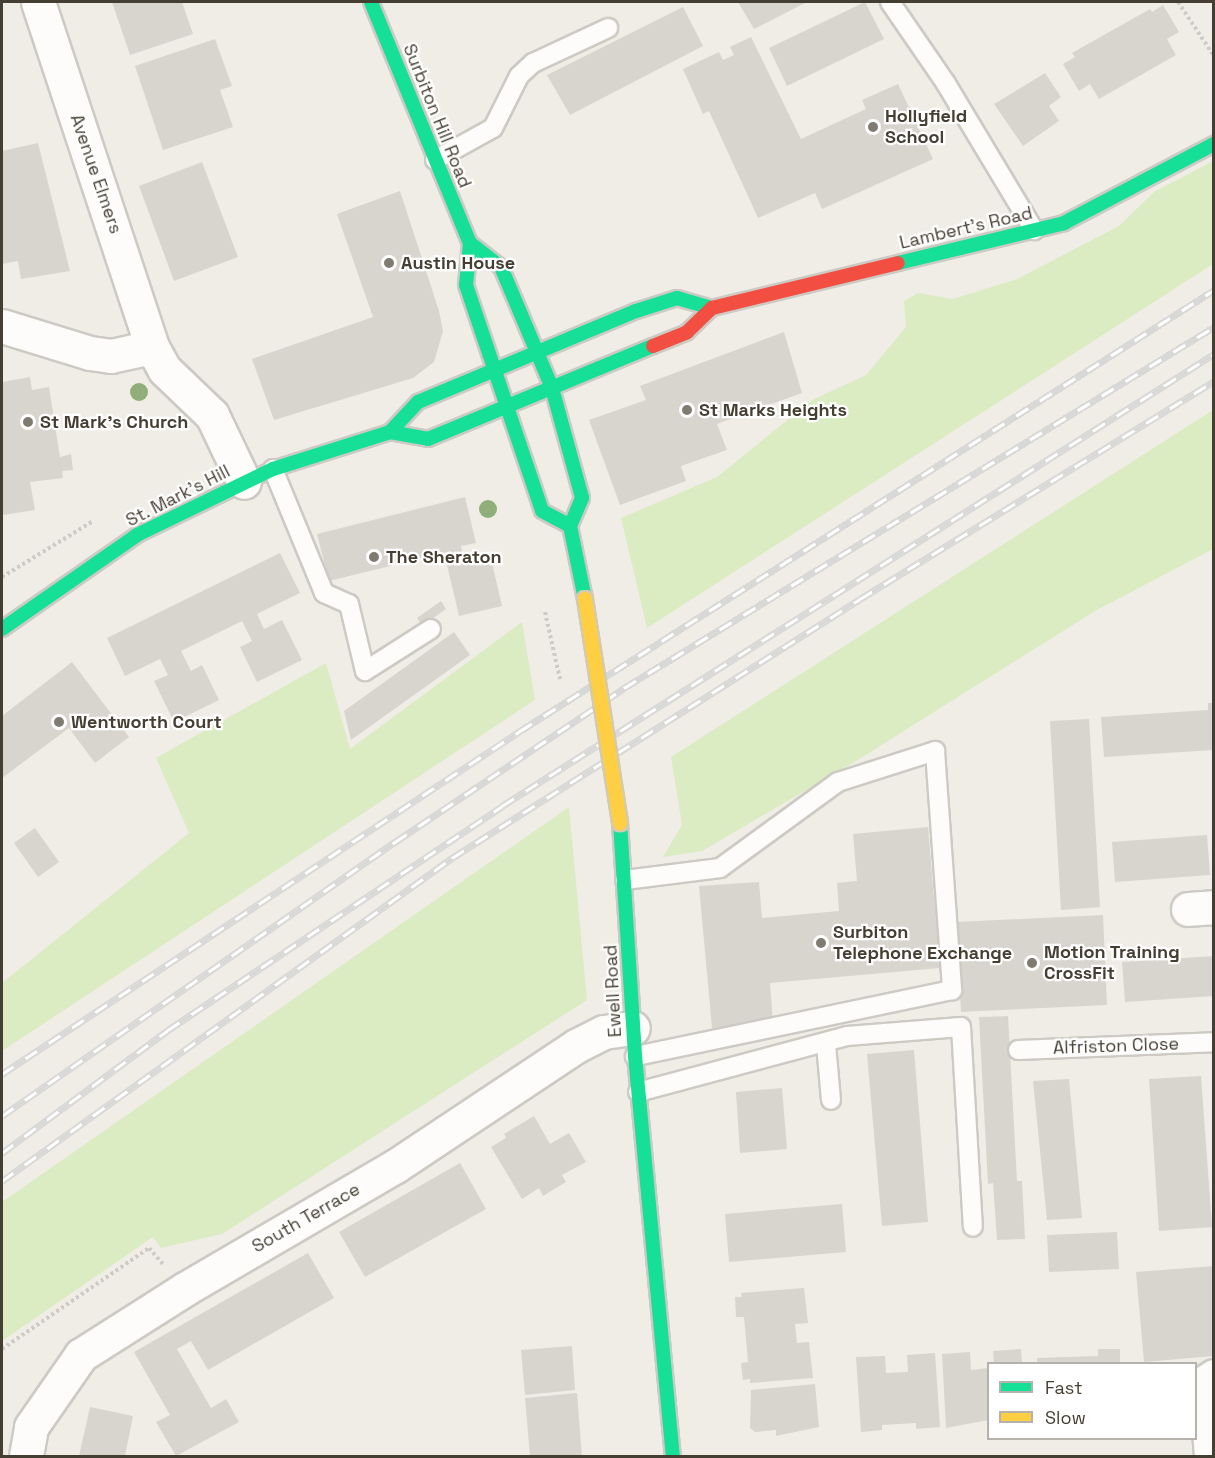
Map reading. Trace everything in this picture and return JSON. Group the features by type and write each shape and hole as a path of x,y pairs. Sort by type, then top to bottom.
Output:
{"main road":[{"name":"Surbiton Hill Road","path":"371,2 470,243 466,285 507,406"},
{"name":"Lambert's Road","path":"494,368 538,349 677,298 712,308 1064,223 1214,144"},
{"name":"Surbiton Hill Road","path":"470,243 501,267 538,349 552,388"},
{"path":"507,406 542,511 570,526 582,498 552,388 687,332 712,308"},
{"path":"390,432 417,402 494,368"},
{"name":"St. Mark's Hill","path":"2,629 137,535 258,476 390,432 428,438 552,388"},
{"name":"Ewell Road","path":"570,526 585,599 620,823 634,1042 673,1456"}],"street":[{"name":"Avenue Elmers","path":"38,2 152,347 165,370 212,415 258,476"},
{"path":"2,326 90,353 111,356 152,347"},
{"name":"South Terrace","path":"26,1456 31,1427 81,1355 184,1288 394,1167 576,1046 604,1032 634,1042"},
{"path":"1211,1456 1205,1382 1214,1376"}],"lane":[{"path":"890,2 945,82 1034,230"},
{"path":"435,160 493,128 519,76 533,63 608,28"},
{"path":"258,476 324,593 349,604 365,671 431,629"},
{"path":"625,880 720,868 838,782 935,751 952,990 634,1042"},
{"path":"639,1092 826,1044 847,1036 961,1027 973,1227"},
{"name":"Alfriston Close","path":"1018,1050 1214,1042"},
{"path":"826,1044 831,1100"}],"path":[{"path":"1178,2 1214,56"},
{"name":"St. Mark's Hill","path":"2,577 22,562 99,518"},
{"path":"2,1349 149,1248 184,1288"}],"green space":[{"path":"1213,161 1213,264 647,628 621,518 717,477 812,400 866,375 906,327 904,301 918,293 953,299 1017,279 1119,226 1154,192"},
{"path":"1213,410 1213,549 1095,611 861,758 702,851 663,857 682,825 671,757"},
{"path":"522,622 535,700 2,1051 2,983 189,833 156,758 326,663 350,749"},
{"path":"569,807 587,1000 222,1234 161,1248 153,1237 2,1341 2,1202"}],"building":[{"path":"112,2 182,2 193,34 130,55"},
{"path":"738,2 807,2 754,29"},
{"path":"865,2 884,39 787,86 769,48"},
{"path":"1163,5 1179,32 1167,39 1176,55 1099,99 1090,84 1079,91 1063,64 1075,57 1072,53 1150,9 1152,12"},
{"path":"683,7 703,46 570,115 547,75"},
{"name":"Hollyfield School","path":"751,37 801,139 866,109 862,100 898,84 933,159 822,209 815,193 758,218 709,111 703,114 683,69 719,52 723,60 734,55 730,47"},
{"path":"215,39 232,86 220,90 233,127 163,150 135,66"},
{"path":"1045,73 1061,97 1049,106 1059,121 1023,146 994,104"},
{"path":"38,143 70,271 21,279 18,261 2,264 2,151"},
{"path":"202,162 238,257 174,281 139,186"},
{"name":"Austin House","path":"400,191 439,311 443,331 434,362 413,378 274,420 252,359 373,317 337,214"},
{"name":"St Marks Heights","path":"784,332 802,393 717,424 727,450 681,466 686,481 620,505 589,420 646,400 640,386"},
{"name":"St Mark's Church","path":"30,377 32,390 49,387 60,457 71,454 73,470 62,471 63,478 30,482 35,510 3,515 2,382"},
{"name":"The Sheraton","path":"465,497 476,543 461,546 464,561 490,554 502,606 459,616 447,565 454,563 451,551 329,581 317,534"},
{"path":"280,553 300,593 257,614 264,629 282,620 302,660 257,682 240,647 252,641 242,621 181,651 191,671 202,665 219,700 174,722 154,681 168,675 160,659 125,676 107,638"},
{"path":"441,601 446,609 422,626 417,618"},
{"path":"454,632 470,655 351,740 344,711"},
{"name":"Wentworth Court","path":"72,662 129,737 95,763 69,728 2,778 2,716"},
{"path":"1208,703 1214,703 1214,750 1104,757 1101,717 1208,710"},
{"path":"1089,719 1100,907 1061,910 1050,721"},
{"name":"Surbiton Telephone Exchange","path":"928,827 940,968 770,983 773,1023 712,1028 699,886 759,882 762,918 839,911 837,883 857,881 853,834"},
{"path":"35,828 59,862 38,877 14,843"},
{"path":"1207,835 1210,875 1115,882 1112,842"},
{"name":"Motion Training CrossFit","path":"1103,915 1107,1005 961,1012 956,922"},
{"path":"1214,956 1214,996 1125,1002 1122,962"},
{"path":"1008,1016 1017,1181 1022,1181 1025,1239 997,1240 993,1183 988,1184 979,1017"},
{"path":"914,1050 928,1222 882,1226 867,1054"},
{"path":"1201,1076 1212,1227 1159,1231 1149,1079"},
{"path":"1069,1079 1082,1218 1047,1220 1033,1081"},
{"path":"782,1088 787,1149 740,1153 736,1092"},
{"path":"534,1116 550,1144 569,1133 586,1162 562,1175 566,1182 543,1196 539,1188 522,1199 491,1147 506,1138 504,1134"},
{"path":"460,1163 486,1209 365,1277 339,1232"},
{"path":"842,1204 846,1252 729,1262 725,1214"},
{"path":"1117,1232 1119,1269 1049,1272 1047,1235"},
{"path":"308,1253 334,1298 208,1370 191,1341 177,1349 211,1408 226,1399 239,1422 176,1456 156,1422 170,1415 134,1352"},
{"path":"1214,1266 1214,1356 1144,1362 1136,1272"},
{"path":"804,1288 808,1323 795,1324 797,1343 809,1342 813,1378 750,1383 750,1379 743,1380 741,1363 748,1362 744,1317 736,1317 735,1297 742,1297 741,1293"},
{"path":"572,1346 575,1390 525,1395 521,1350"},
{"path":"1021,1349 1022,1362 994,1362 993,1351"},
{"path":"1098,1349 1120,1349 1120,1362 1037,1362 1037,1358 1098,1356"},
{"path":"970,1352 971,1370 987,1368 987,1420 946,1428 942,1354"},
{"path":"935,1353 940,1427 916,1429 916,1423 882,1425 882,1430 861,1432 856,1357 885,1356 886,1373 908,1372 907,1355"},
{"path":"815,1384 819,1427 776,1436 776,1430 755,1432 750,1428 751,1390"},
{"path":"577,1393 582,1456 530,1456 525,1398"},
{"path":"90,1407 133,1416 125,1456 79,1456"}],"railway":[{"path":"2,1074 520,731 1214,290"},
{"path":"2,1116 395,842 624,688 1214,327"},
{"path":"2,1153 168,1030 502,806 1214,354"},
{"path":"2,1181 452,858 860,599 1214,381"}],"traffic: fast":[{"path":"371,2 470,243 466,285 542,511 570,526"},
{"path":"898,263 1064,223 1214,144"},
{"path":"470,243 501,267 552,388 582,498 570,526 585,599"},
{"path":"390,432 418,402 636,311 677,298 712,308"},
{"path":"2,629 137,535 273,469 390,432 428,439 653,346"},
{"path":"620,823 635,1056 673,1456"}],"traffic: jam":[{"path":"653,346 687,332 712,308 898,263"}],"traffic: slow":[{"path":"585,599 620,823"}],"place":[{"name":"Hollyfield School","path":"873,127"},
{"name":"Austin House","path":"389,263"},
{"name":"St Marks Heights","path":"687,410"},
{"name":"St Mark's Church","path":"28,422"},
{"name":"The Sheraton","path":"374,557"},
{"name":"Wentworth Court","path":"59,722"},
{"name":"Surbiton Telephone Exchange","path":"821,943"},
{"name":"Motion Training CrossFit","path":"1032,963"}]}
